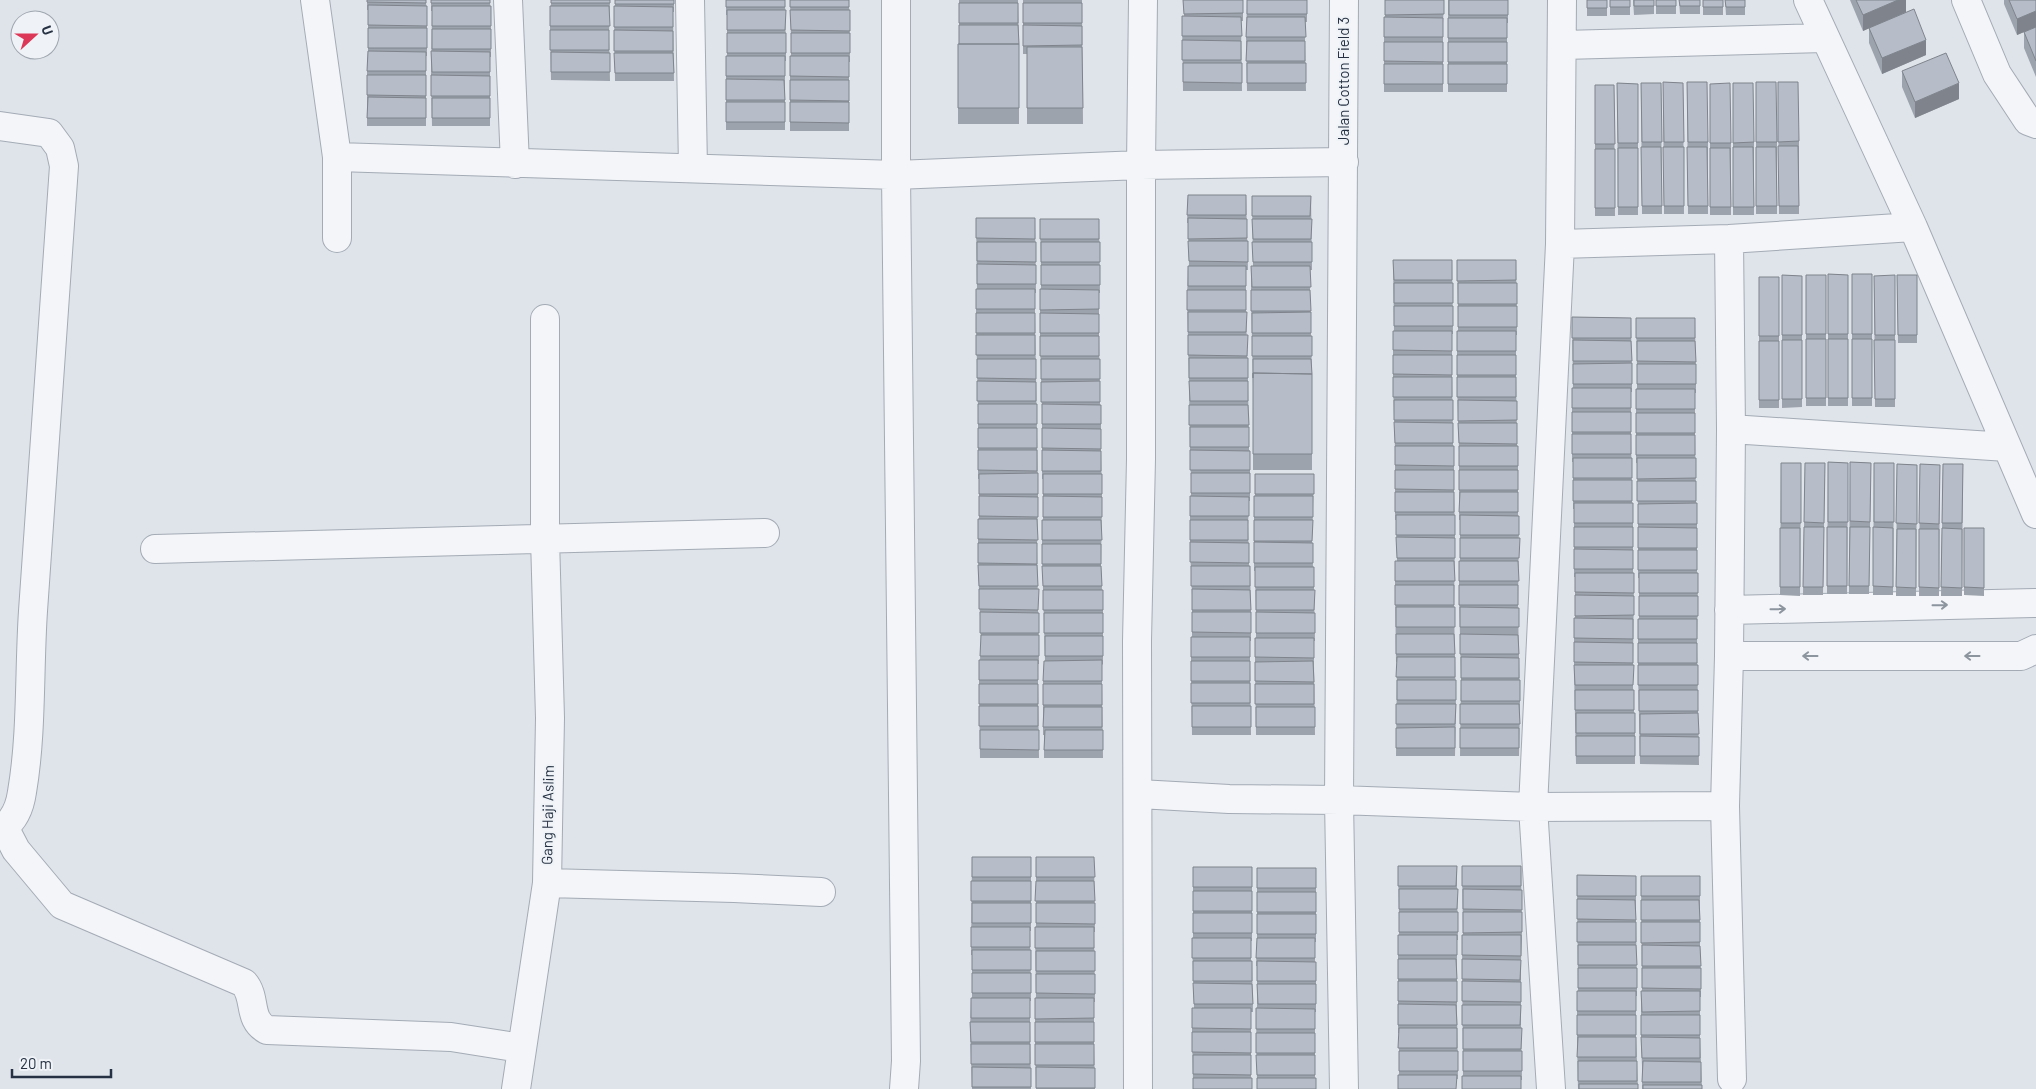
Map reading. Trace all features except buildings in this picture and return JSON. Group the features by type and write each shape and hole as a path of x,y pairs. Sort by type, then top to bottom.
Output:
{"street":[{"path":"315,0 337,157 337,238"},
{"path":"508,0 515,164"},
{"path":"690,0 693,168"},
{"path":"896,0 896,176 906,1062 904,1089"},
{"path":"1138,1089 1139,794 1137,641 1141,459 1143,0"},
{"name":"Jalan Cotton Field 3","path":"1344,0 1338,800 1344,1089"},
{"path":"1551,1089 1533,807 1560,244 1562,0"},
{"path":"1808,0 1913,227 2036,514"},
{"path":"1966,0 1997,74 2028,121 2036,124"},
{"path":"1563,45 1824,38"},
{"path":"0,126 48,133 60,148 64,166 30,655 25,771 17,812 12,821 2,827 16,850 62,904 244,983 249,989 256,1020 259,1026 266,1030 451,1037 521,1048"},
{"path":"337,157 896,176 1141,164 1344,162"},
{"path":"1560,244 1729,239 1913,227"},
{"path":"1729,239 1731,429 1729,656 1725,806 1732,1079"},
{"name":"Gang Haji Aslim","path":"516,1089 547,883 550,718 545,538 545,320"},
{"path":"1731,429 2007,447"},
{"path":"155,549 765,533"},
{"path":"1729,610 2036,603"},
{"path":"1729,656 2021,656 2036,649"},
{"path":"1139,794 1229,799 1338,800 1533,807 1725,806"},
{"path":"547,883 821,892"}]}
